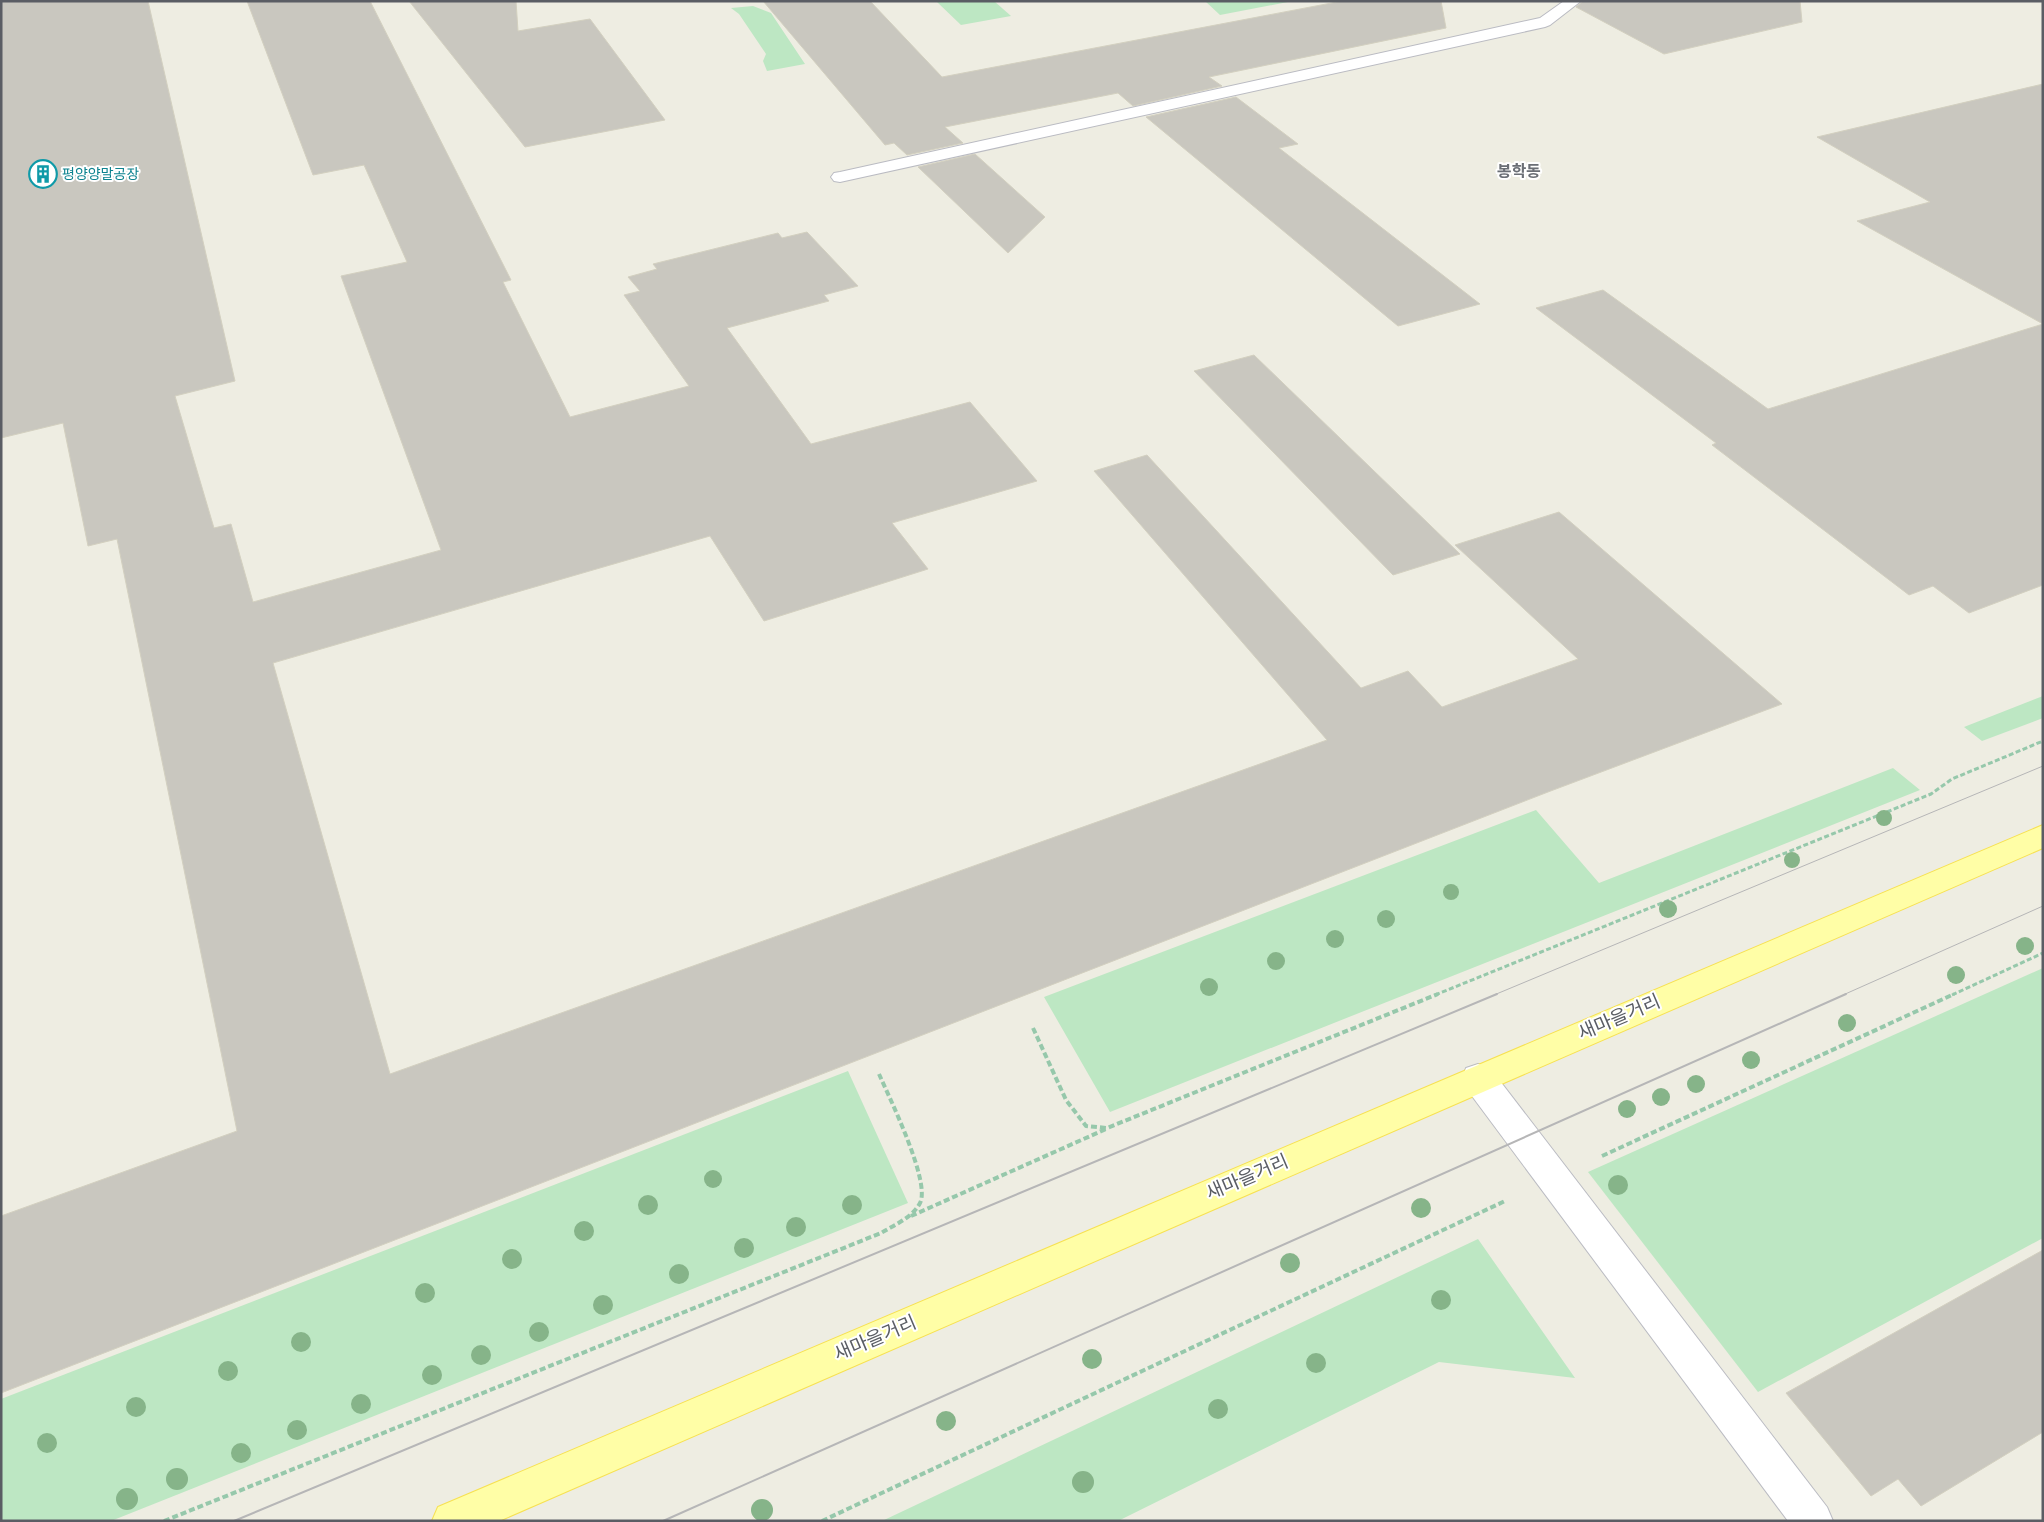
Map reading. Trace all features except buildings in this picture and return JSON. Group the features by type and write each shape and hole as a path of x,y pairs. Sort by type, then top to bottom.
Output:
{"main road":[{"name":"새마을거리","path":"452,1521 2043,836"}],"street":[{"path":"840,177 1545,22 1574,1"},
{"path":"1478,1078 1813,1521"}],"path":[{"path":"164,1521 881,1233 908,1217 1106,1128 1931,794 1952,779 2043,741"},
{"path":"822,1521 1554,1178 2043,953"},
{"path":"1033,1028 1066,1100 1086,1126 1106,1128"},
{"path":"879,1074 921,1175 922,1200 908,1217"}],"green space":[{"path":"936,1 994,1 1011,16 961,25"},
{"path":"1205,1 1293,1 1220,15"},
{"path":"753,6 771,13 805,64 767,71 763,61 766,54 739,14 731,8"},
{"path":"2043,696 2043,718 1982,741 1964,727"},
{"path":"1893,768 1920,790 1110,1112 1044,997 1536,810 1599,883"},
{"path":"2043,968 2043,1238 1758,1392 1588,1172"},
{"path":"848,1071 908,1203 111,1521 1,1521 1,1399"},
{"path":"1478,1239 1575,1378 1439,1362 1118,1521 882,1521"}],"tram line":[{"path":"1494,995 2043,766"},
{"path":"1843,995 2043,906"},
{"path":"234,1521 1497,994"},
{"path":"663,1521 1846,994"}],"place":[{"name":"평양양말공장","path":"43,174"}],"district":[{"name":"봉학동","path":"1519,171"}]}
